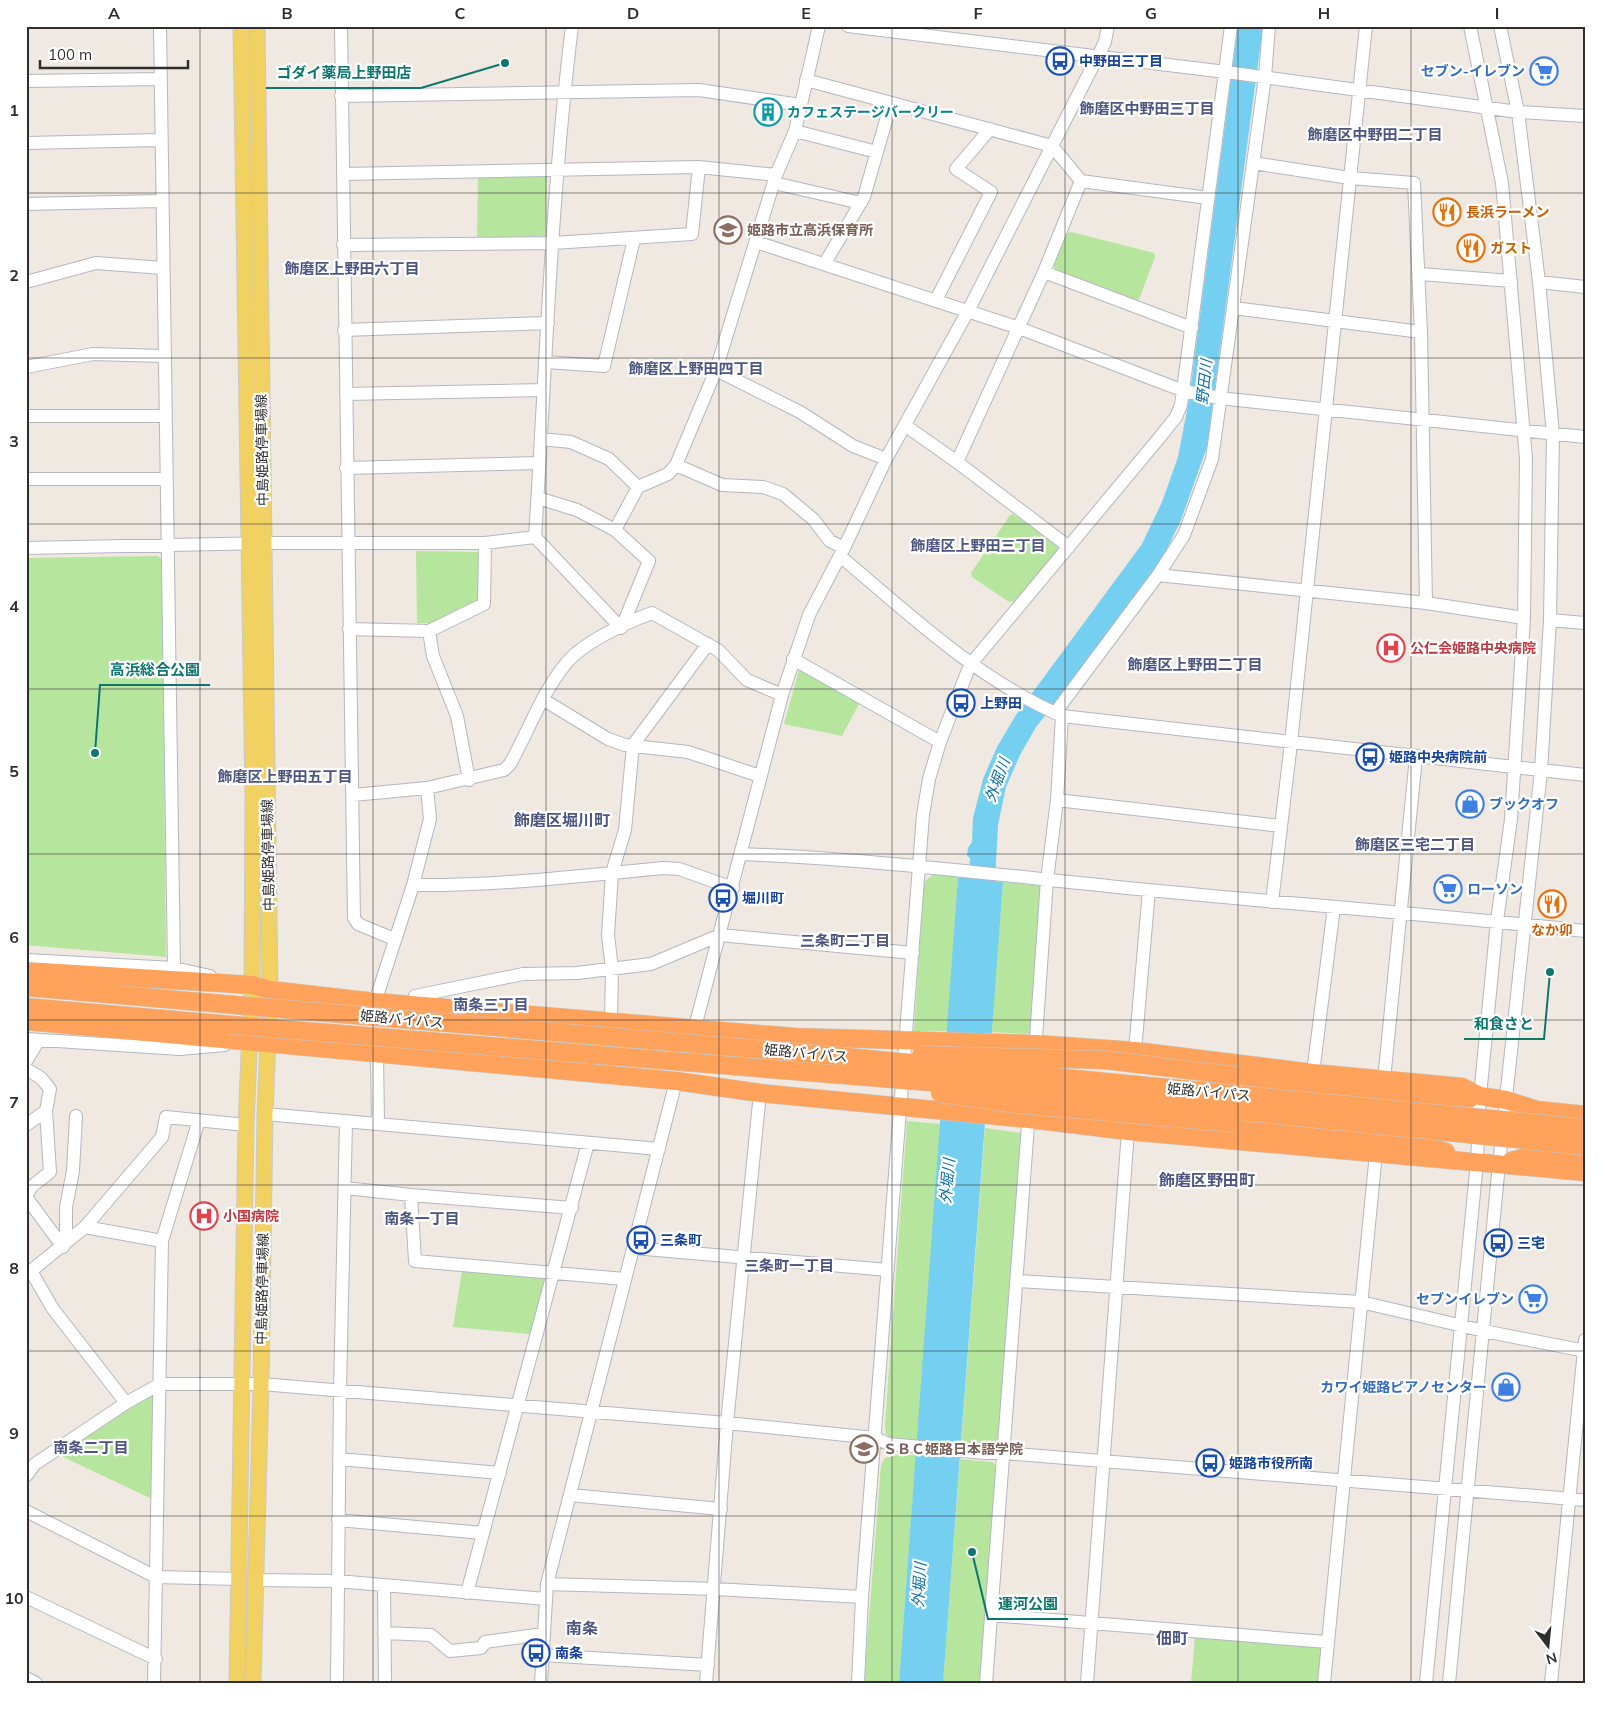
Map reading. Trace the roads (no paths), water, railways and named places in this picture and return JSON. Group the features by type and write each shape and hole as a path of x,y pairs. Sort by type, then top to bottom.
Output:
{"highway":[{"path":"26,971 252,985 270,990 375,1002 795,1037 1029,1044 1134,1051 1313,1073 1462,1087 1480,1096 1506,1100 1537,1110 1585,1114"},
{"name":"姫路バイパス","path":"26,987 826,1055 1585,1128"},
{"name":"姫路バイパス","path":"26,1007 890,1078 1224,1108 1585,1146"},
{"path":"26,1021 377,1052 676,1082 760,1093 1029,1119 1128,1131 1585,1172"},
{"path":"826,1055 980,1055 1105,1060 1366,1094 1463,1099 1480,1096"},
{"path":"890,1078 917,1090 1016,1104 1406,1139 1477,1162"},
{"path":"1506,1100 1537,1098 1585,1104"},
{"path":"1498,1164 1535,1155 1585,1159"}],"main road":[{"name":"中島姫路停車場線","path":"237,1683 246,1125 252,985 253,797 247,545 241,26"},
{"name":"中島姫路停車場線","path":"253,1683 261,1384 265,1114 270,990 257,26"}],"street":[{"path":"160,26 160,140 174,968"},
{"path":"341,26 347,543 354,918 358,924 394,939"},
{"path":"572,26 564,92 546,362 542,390 535,537 622,627"},
{"path":"615,530 638,487 668,474 676,465 716,370 775,179 795,131 820,26"},
{"path":"848,26 1265,77 1518,112 1585,116"},
{"path":"695,1028 782,695 809,615 842,552 886,459 906,426 968,311 1105,42 1108,26"},
{"path":"858,1683 862,1597 900,1107 915,1041 913,953 923,816 929,779 940,742 970,665 1176,417 1184,391 1231,26"},
{"path":"986,1683 1029,1119 1029,1044 1056,800 1058,715 1158,576 1184,535 1212,459 1265,77 1269,26"},
{"path":"1272,902 1291,743 1366,26"},
{"path":"1426,1683 1477,1162 1480,1096 1497,921 1511,819 1524,618 1526,459 1512,281 1502,183 1470,26"},
{"path":"1449,1683 1484,1331 1498,1164 1541,771 1550,620 1553,434 1539,282 1518,112 1500,26"},
{"path":"26,81 160,79"},
{"path":"806,80 1052,146 1081,181 1208,198"},
{"path":"341,96 699,90 801,105"},
{"path":"826,263 861,202 891,103"},
{"path":"936,300 991,192 956,169 990,129"},
{"path":"795,131 877,152"},
{"path":"26,143 160,140"},
{"path":"1253,163 1350,178 1414,183 1422,332 1426,604"},
{"path":"343,174 699,167 775,179 861,202"},
{"path":"343,245 553,243 692,234 699,167"},
{"path":"957,462 1020,328 1081,181"},
{"path":"26,204 161,201"},
{"path":"546,362 604,366 634,239"},
{"path":"756,242 826,263 1020,328 1184,391 1220,398 1326,410 1423,418 1585,437"},
{"path":"26,282 96,263 163,268"},
{"path":"1044,272 1192,328"},
{"path":"1420,274 1512,281"},
{"path":"1539,282 1585,287"},
{"path":"1234,308 1422,332"},
{"path":"344,330 548,323"},
{"path":"26,367 93,354 164,356"},
{"path":"716,370 800,412 853,446 886,459"},
{"path":"346,394 542,390"},
{"path":"26,416 165,416"},
{"path":"906,426 957,462 1068,547"},
{"path":"541,439 571,442 609,459 638,487"},
{"path":"346,468 539,463"},
{"path":"676,465 722,486 763,487 783,494 813,519 830,541 842,552 970,665 1024,698 1058,715 1585,775"},
{"path":"26,478 166,479"},
{"path":"538,498 577,510 615,530 649,561 622,627"},
{"path":"26,548 247,545 263,543 485,543 535,537"},
{"path":"349,629 429,631 484,604 485,543"},
{"path":"1158,576 1306,590 1524,618"},
{"path":"352,795 427,788 468,780 504,770 510,764 564,666 577,653 622,627 652,613 718,650 747,680 782,695"},
{"path":"1550,620 1585,623"},
{"path":"429,631 433,656 457,716 468,780"},
{"path":"611,1021 612,969 608,935 612,873 625,830 633,745 708,644"},
{"path":"793,659 940,742"},
{"path":"544,700 608,739 633,745 688,752 760,776"},
{"path":"1384,1080 1399,911 1416,757"},
{"path":"375,1002 412,885 430,819 427,788"},
{"path":"1056,800 1281,826"},
{"path":"741,854 804,856 920,866 1272,902 1399,911 1585,931"},
{"path":"412,885 453,886 663,868 679,869 733,888"},
{"path":"1134,1051 1149,890"},
{"path":"1313,1073 1334,907"},
{"path":"413,1005 416,996 523,974 577,973 651,964 720,935 913,953"},
{"path":"26,954 97,961 120,967"},
{"path":"26,960 120,967 174,968 252,985"},
{"path":"26,1061 32,1039 180,1050 250,1042"},
{"path":"377,1052 378,1124"},
{"path":"26,1069 41,1078 50,1089 46,1111 50,1172 31,1188 26,1197 63,1247"},
{"path":"541,1683 547,1584 676,1082"},
{"path":"706,1683 727,1423 760,1093"},
{"path":"26,1125 46,1111"},
{"path":"265,1114 659,1149"},
{"path":"63,1247 66,1233 66,1207 74,1171 76,1116"},
{"path":"126,1403 53,1309 28,1273 63,1247 85,1227 162,1137 166,1117 246,1125"},
{"path":"154,1683 156,1659 162,1241 198,1120"},
{"path":"337,1683 340,1391 346,1121"},
{"path":"1086,1683 1128,1131"},
{"path":"467,1593 555,1273 588,1144"},
{"path":"1324,1683 1376,1153"},
{"path":"345,1188 572,1208"},
{"path":"411,1195 415,1261 625,1279"},
{"path":"85,1227 162,1241"},
{"path":"634,1248 888,1270"},
{"path":"1018,1282 1361,1302 1484,1331 1584,1347 1551,1683"},
{"path":"26,1476 35,1464 126,1403 160,1384 243,1383 727,1423 875,1438 889,1444 985,1453 1445,1487 1585,1500"},
{"path":"339,1459 500,1473"},
{"path":"570,1495 721,1508"},
{"path":"26,1511 156,1577 239,1579"},
{"path":"338,1520 483,1533"},
{"path":"256,1580 338,1581 545,1599"},
{"path":"547,1584 715,1589 862,1597"},
{"path":"384,1586 385,1683"},
{"path":"26,1597 156,1659"},
{"path":"991,1615 1327,1642"},
{"path":"384,1633 431,1635 450,1651 481,1648 485,1642 543,1634"},
{"path":"542,1655 708,1665"},
{"path":"26,1678 36,1683"}],"water":[{"path":"1238,26 1263,26 1207,447 1181,520 1167,549 1124,617 1036,727 1020,755 1006,787 998,825 995,881 1003,882 943,1683 899,1683 958,877 969,878 970,858 967,856 968,848 972,842 973,818 983,779 997,747 1016,715 1142,544 1162,502 1178,457 1189,400"}],"place":[{"name":"中野田三丁目","path":"1060,61"},
{"name":"ゴダイ薬局上野田店","path":"505,63"},
{"name":"セブン-イレブン","path":"1544,71"},
{"name":"カフェステージバークリー","path":"768,112"},
{"name":"長浜ラーメン","path":"1447,212"},
{"name":"姫路市立高浜保育所","path":"728,230"},
{"name":"ガスト","path":"1471,248"},
{"name":"公仁会姫路中央病院","path":"1391,648"},
{"name":"上野田","path":"961,703"},
{"name":"高浜総合公園","path":"95,753"},
{"name":"姫路中央病院前","path":"1370,757"},
{"name":"ブックオフ","path":"1470,804"},
{"name":"ローソン","path":"1448,889"},
{"name":"堀川町","path":"723,898"},
{"name":"なか卯","path":"1552,904"},
{"name":"和食さと","path":"1550,972"},
{"name":"小国病院","path":"204,1216"},
{"name":"三条町","path":"641,1240"},
{"name":"三宅","path":"1498,1243"},
{"name":"セブンイレブン","path":"1533,1299"},
{"name":"カワイ姫路ピアノセンター","path":"1506,1387"},
{"name":"ＳＢＣ姫路日本語学院","path":"864,1449"},
{"name":"姫路市役所南","path":"1210,1463"},
{"name":"運河公園","path":"972,1552"},
{"name":"南条","path":"536,1653"}],"district":[{"name":"飾磨区中野田三丁目","path":"1147,108"},
{"name":"飾磨区中野田二丁目","path":"1375,134"},
{"name":"飾磨区上野田六丁目","path":"352,268"},
{"name":"飾磨区上野田四丁目","path":"696,368"},
{"name":"飾磨区上野田三丁目","path":"978,545"},
{"name":"飾磨区上野田二丁目","path":"1195,664"},
{"name":"飾磨区上野田五丁目","path":"285,776"},
{"name":"飾磨区堀川町","path":"562,820"},
{"name":"飾磨区三宅二丁目","path":"1415,844"},
{"name":"三条町二丁目","path":"845,940"},
{"name":"南条三丁目","path":"491,1004"},
{"name":"飾磨区野田町","path":"1207,1180"},
{"name":"南条一丁目","path":"422,1218"},
{"name":"三条町一丁目","path":"789,1265"},
{"name":"南条二丁目","path":"91,1447"},
{"name":"南条","path":"582,1628"},
{"name":"佃町","path":"1172,1638"}],"water label":[{"name":"野田川","path":"1204,382"},
{"name":"外堀川","path":"997,780"},
{"name":"外堀川","path":"947,1181"},
{"name":"外堀川","path":"919,1585"}]}
